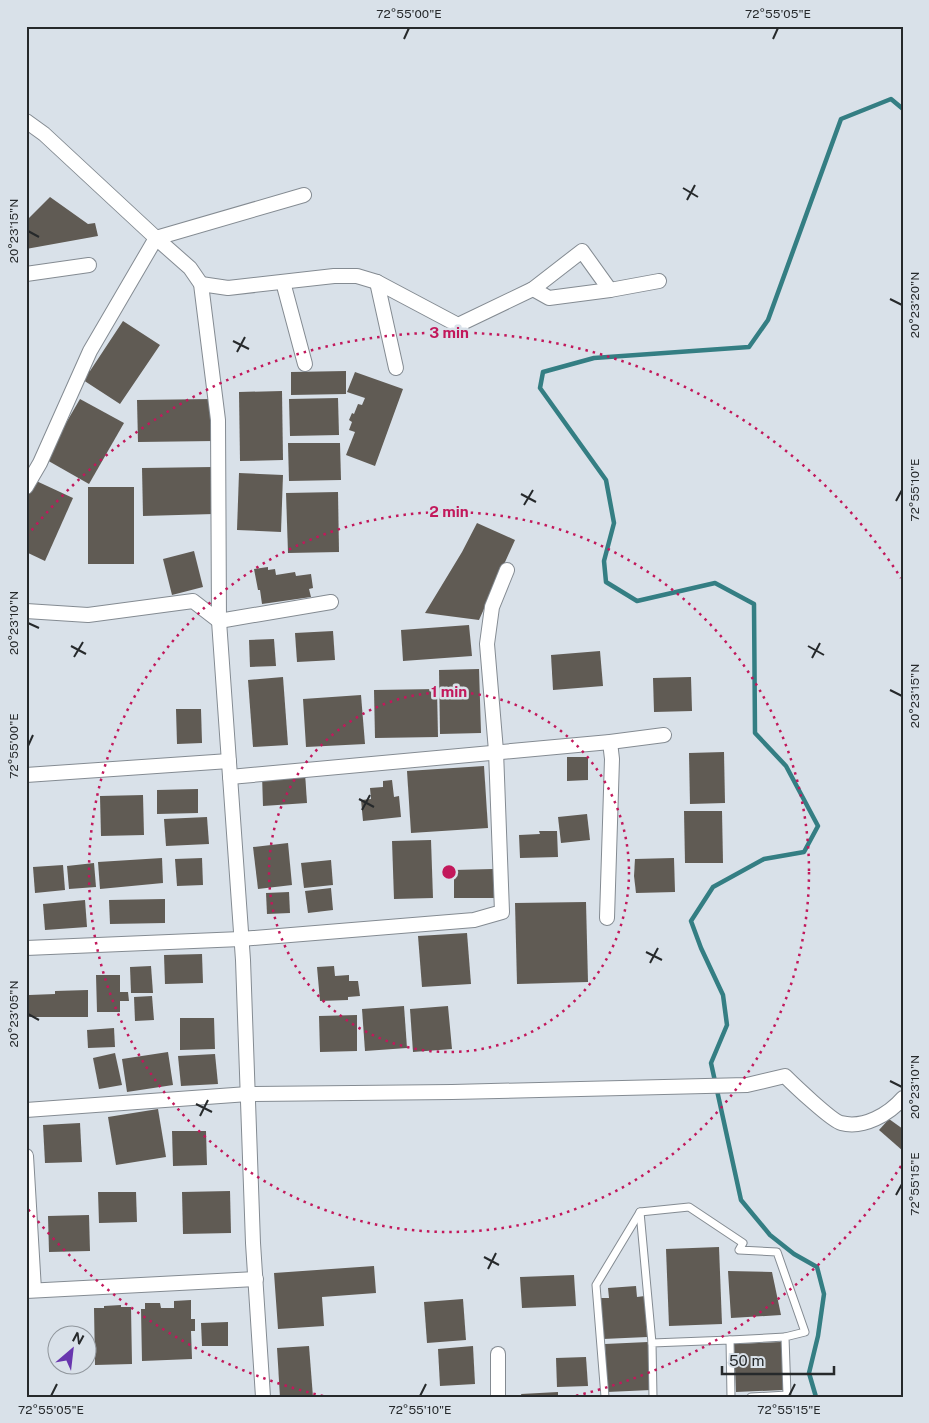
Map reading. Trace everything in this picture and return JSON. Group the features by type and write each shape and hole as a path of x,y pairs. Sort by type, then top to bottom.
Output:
{"street":[{"path":"26,121 44,134 190,268 201,284 218,420 218,620 241,939 263,1397"},
{"path":"26,487 40,463 90,351 156,238 304,195"},
{"path":"201,284 228,288 334,276 357,276 376,282 458,325 533,289 582,251 610,290"},
{"path":"26,274 89,265"},
{"path":"533,289 549,298 659,281"},
{"path":"283,282 304,364"},
{"path":"376,282 396,368"},
{"path":"26,948 241,939 474,920 502,912 496,751 487,644 492,607 507,570"},
{"path":"26,611 88,614 193,601 218,620 331,602"},
{"path":"230,777 610,742 664,735"},
{"path":"607,918 612,759 610,742"},
{"path":"26,775 229,760"},
{"path":"26,1110 248,1094 462,1092 747,1085 785,1076 841,1123 864,1124 894,1108 903,1098"},
{"path":"26,1156 30,1290 256,1279"},
{"path":"498,1354 498,1397"}],"lane":[{"path":"640,1212 689,1207 743,1243 739,1250 777,1252 805,1332 785,1337 652,1344"},
{"path":"640,1212 652,1344 653,1397"},
{"path":"605,1397 596,1284 640,1212"},
{"path":"750,1397 787,1395 785,1337"},
{"path":"730,1340 731,1397"}],"building":[{"path":"50,197 88,224 95,223 98,236 26,249 26,221"},
{"path":"123,321 160,345 120,404 80,378 87,369 90,371"},
{"path":"346,371 346,394 291,395 291,372"},
{"path":"355,372 403,389 375,466 346,455 355,432 349,430 352,422 349,420 358,404 362,405 365,398 347,392"},
{"path":"282,391 283,460 240,461 239,392"},
{"path":"338,398 339,435 290,436 289,399"},
{"path":"80,399 124,423 89,484 45,459"},
{"path":"213,399 214,441 138,442 137,400"},
{"path":"288,443 340,443 341,480 289,481"},
{"path":"213,467 214,514 143,516 142,468"},
{"path":"239,473 283,475 281,532 237,530"},
{"path":"32,479 73,498 45,561 26,552 26,493"},
{"path":"88,487 134,487 134,564 88,564"},
{"path":"338,492 339,552 288,553 286,493"},
{"path":"477,523 515,540 479,620 425,613 462,552"},
{"path":"194,551 203,587 172,595 163,559"},
{"path":"268,567 268,570 275,569 276,575 295,572 296,576 311,574 313,588 309,589 311,597 262,604 254,569"},
{"path":"469,625 472,656 403,661 401,630"},
{"path":"333,631 335,660 297,662 295,633"},
{"path":"274,639 276,666 250,667 249,640"},
{"path":"600,651 603,686 553,690 551,655"},
{"path":"479,669 481,733 440,734 439,670"},
{"path":"283,677 288,745 253,747 248,680"},
{"path":"691,677 692,711 654,712 653,678"},
{"path":"437,689 438,737 375,738 374,690"},
{"path":"361,695 365,744 306,747 303,699"},
{"path":"176,709 201,709 202,743 177,744"},
{"path":"724,752 725,803 690,804 689,753"},
{"path":"567,757 588,757 588,780 567,781"},
{"path":"484,766 488,828 411,833 407,771"},
{"path":"305,773 307,803 263,806 262,775"},
{"path":"392,780 394,797 399,796 401,817 363,821 361,800 371,799 370,788 383,787 383,781"},
{"path":"198,789 198,813 157,814 157,790"},
{"path":"143,795 144,835 101,836 100,796"},
{"path":"684,811 722,811 723,863 685,863"},
{"path":"587,814 590,840 561,843 558,817"},
{"path":"207,817 209,844 166,846 164,819"},
{"path":"539,831 557,831 558,857 520,858 519,835 540,834"},
{"path":"431,840 433,898 394,899 392,841"},
{"path":"288,843 292,885 258,889 253,847"},
{"path":"162,858 163,883 100,889 98,862"},
{"path":"202,858 203,885 177,886 175,859"},
{"path":"674,858 675,892 636,893 635,859"},
{"path":"331,860 333,885 304,888 301,863"},
{"path":"94,863 96,887 69,889 67,866"},
{"path":"63,865 65,890 35,893 33,867"},
{"path":"493,869 494,898 454,898 454,870"},
{"path":"331,888 333,910 308,913 305,891"},
{"path":"289,892 290,913 267,914 266,893"},
{"path":"165,899 165,923 110,924 109,900"},
{"path":"85,900 87,927 45,930 43,904"},
{"path":"586,902 588,982 517,984 515,903"},
{"path":"467,933 471,984 422,987 418,936"},
{"path":"202,954 203,983 165,984 164,955"},
{"path":"151,966 153,993 131,993 130,967"},
{"path":"334,966 335,976 349,975 349,981 358,981 360,996 348,997 348,1000 320,1001 317,967"},
{"path":"96,975 120,975 120,992 128,992 129,1001 120,1001 120,1012 97,1012"},
{"path":"88,990 88,1017 29,1017 29,995 55,994 55,991"},
{"path":"152,996 154,1020 135,1021 134,997"},
{"path":"404,1006 407,1048 365,1051 362,1009"},
{"path":"448,1006 452,1049 413,1052 410,1009"},
{"path":"357,1015 357,1051 320,1052 319,1016"},
{"path":"180,1018 214,1018 215,1049 180,1050"},
{"path":"114,1028 115,1047 88,1048 87,1030"},
{"path":"168,1052 173,1085 127,1092 122,1059"},
{"path":"115,1053 122,1085 99,1089 93,1058"},
{"path":"215,1054 218,1084 181,1086 178,1056"},
{"path":"158,1109 166,1157 116,1165 108,1117"},
{"path":"889,1119 903,1129 903,1151 879,1130"},
{"path":"80,1123 82,1162 45,1163 43,1125"},
{"path":"172,1131 206,1131 207,1165 173,1166"},
{"path":"230,1191 231,1233 183,1234 182,1192"},
{"path":"98,1192 136,1192 137,1222 99,1223"},
{"path":"89,1215 90,1251 49,1252 48,1216"},
{"path":"719,1247 722,1324 669,1326 666,1249"},
{"path":"374,1266 376,1293 322,1297 324,1326 278,1329 274,1273"},
{"path":"728,1271 772,1272 781,1315 731,1318"},
{"path":"574,1275 576,1306 522,1308 520,1277"},
{"path":"636,1286 637,1297 645,1296 647,1337 603,1339 601,1298 609,1298 608,1288"},
{"path":"463,1299 466,1340 427,1343 424,1302"},
{"path":"191,1300 191,1319 195,1319 195,1331 191,1331 192,1359 142,1361 141,1309 145,1309 145,1303 160,1303 161,1308 174,1308 174,1301"},
{"path":"121,1305 121,1307 131,1307 132,1364 98,1365 98,1326 94,1326 94,1308 104,1308 104,1306"},
{"path":"228,1322 228,1346 202,1346 201,1323"},
{"path":"648,1342 651,1390 607,1392 605,1344"},
{"path":"781,1342 784,1390 736,1392 734,1344"},
{"path":"309,1346 313,1397 280,1397 277,1348"},
{"path":"473,1346 475,1384 440,1386 438,1349"},
{"path":"586,1357 588,1386 557,1387 556,1358"},
{"path":"558,1392 558,1397 522,1397 521,1394"}],"waterway":[{"path":"816,1397 809,1373 818,1336 824,1294 817,1267 794,1254 770,1235 741,1200 711,1063 727,1025 723,995 701,948 691,921 713,887 764,859 804,852 818,826 786,766 755,733 754,604 715,583 637,601 606,582 604,561 614,523 606,480 540,388 543,372 594,358 749,347 768,320 841,119 891,99 903,109"}]}
